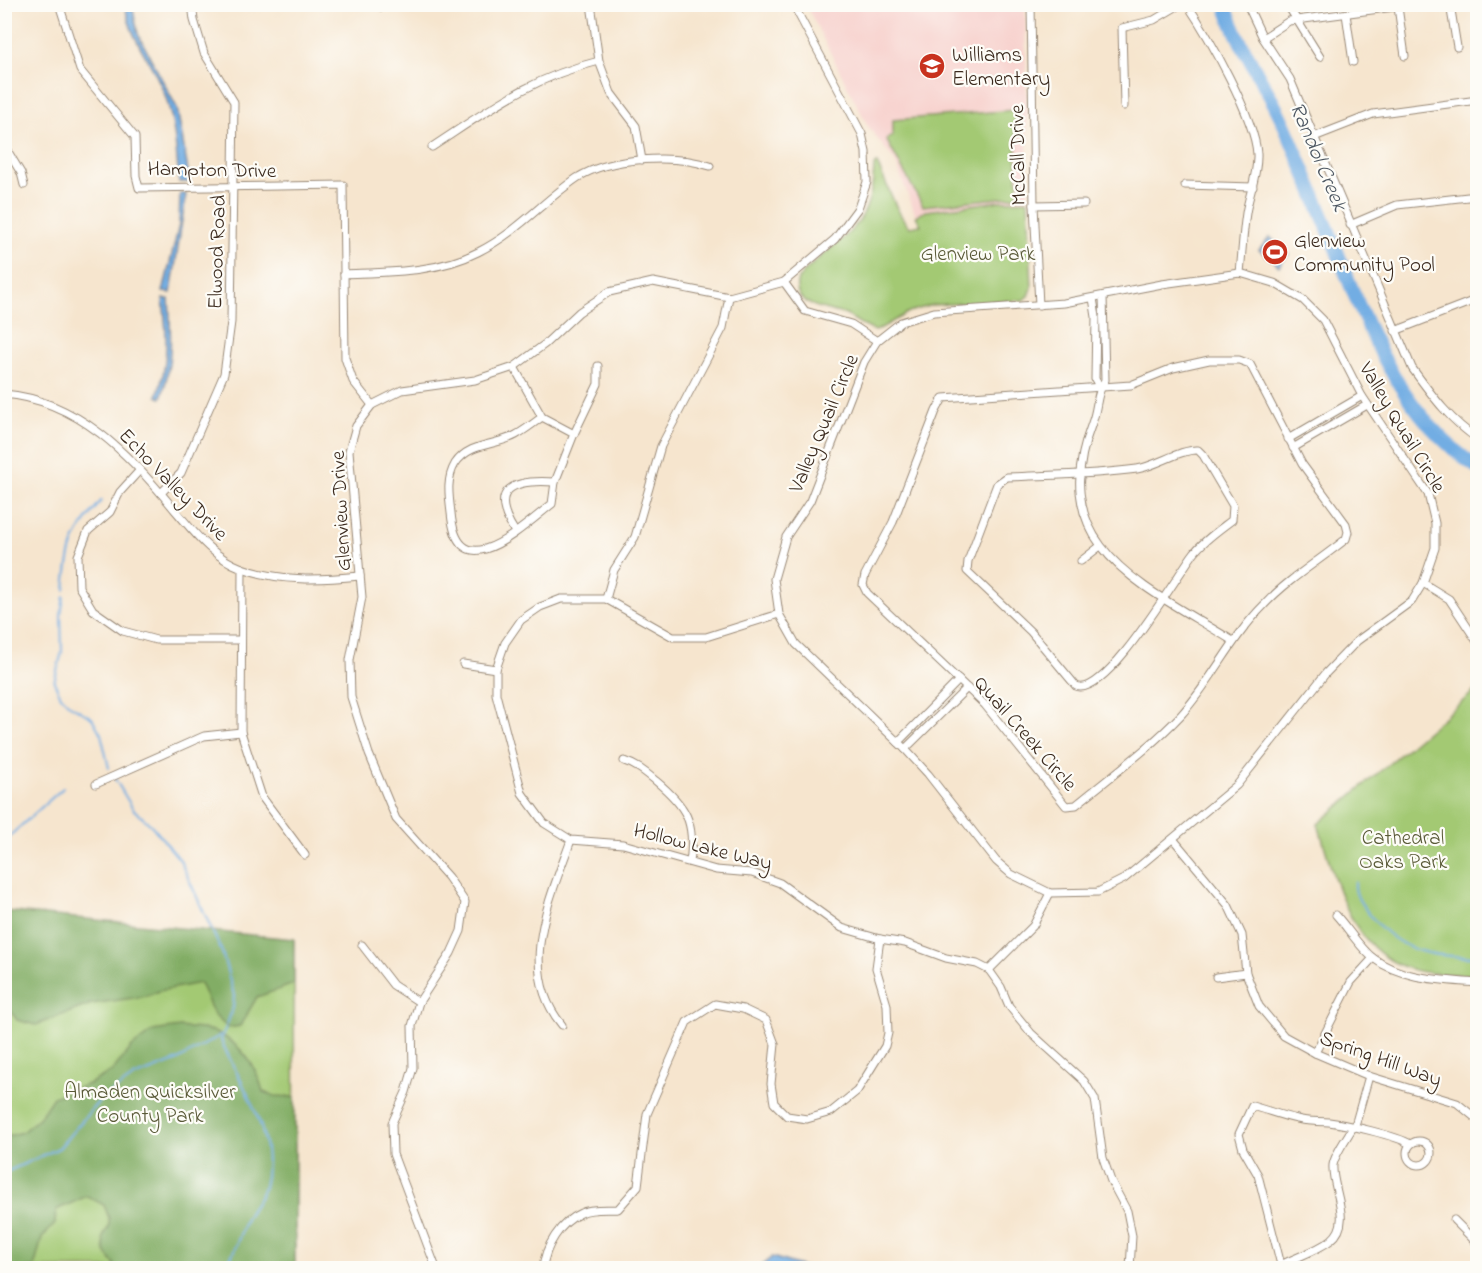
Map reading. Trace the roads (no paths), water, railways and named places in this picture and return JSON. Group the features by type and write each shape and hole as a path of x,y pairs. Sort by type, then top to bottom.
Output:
{"street":[{"name":"Hampton Drive","path":"59,4 80,70 135,137 136,176 140,188 343,185 344,274"},
{"name":"Elwood Road","path":"161,493 181,473 224,374 231,322 234,102 204,52 194,20 192,4"},
{"path":"381,7 414,4"},
{"path":"591,4 599,61 611,93 636,126 642,160"},
{"name":"Glenview Drive","path":"436,1269 393,1154 392,1123 406,1092 413,1068 412,1026 419,1002 451,953 461,931 465,902 448,877 396,819 369,753 351,697 350,660 362,597 350,451 356,426 372,405 402,390 475,380 514,367 545,344 579,312 609,292 653,282 729,297 784,282 835,239 851,221 867,182 866,152 862,134 793,4"},
{"name":"McCall Drive","path":"1031,4 1034,205 1039,305"},
{"path":"1124,106 1122,28 1154,20 1181,4"},
{"path":"1187,4 1230,81 1244,111 1257,154 1253,187 1246,211 1240,273"},
{"path":"1247,4 1263,38 1290,79 1412,368 1435,399 1464,430 1478,439"},
{"path":"1287,4 1320,57"},
{"path":"1263,38 1289,21 1417,4"},
{"path":"1450,4 1456,47"},
{"path":"1398,7 1405,56"},
{"path":"1347,14 1353,62"},
{"path":"432,147 521,88 564,69 599,61"},
{"path":"1314,137 1373,114 1478,99"},
{"path":"4,145 21,173 24,185"},
{"path":"372,405 353,381 345,358 344,274 401,272 442,265 477,253 520,227 579,177 614,164 642,160 694,160 710,165"},
{"path":"1185,185 1253,187"},
{"path":"1350,225 1397,206 1468,197"},
{"path":"1034,205 1084,204"},
{"name":"Valley Quail Circle","path":"1240,273 1274,283 1303,300 1323,320 1367,405 1419,478 1432,505 1435,548 1423,584 1412,601 1357,641 1326,673 1237,785 1174,840 1124,879 1098,892 1050,893 1027,884 996,861 928,774 905,749 796,645 779,614 774,579 786,537 810,501 864,362 877,341 901,321 934,312 1039,305 1240,273"},
{"path":"784,282 805,311 851,324 877,341"},
{"path":"1103,296 1106,380 1100,388 1095,415 1083,448 1080,474 1082,508 1099,547 1128,574 1233,641"},
{"path":"729,297 723,328 661,446 635,537 614,570 606,599 673,638 706,637 779,614"},
{"path":"1093,298 1096,317 1095,379 1100,388"},
{"path":"1395,331 1478,299"},
{"name":"Quail Creek Circle","path":"1209,360 1245,361 1250,364 1293,448 1346,524 1348,532 1346,538 1287,582 1263,605 1233,641 1204,685 1176,720 1071,807 1061,802 1022,749 967,688 867,593 863,585 865,575 893,522 939,403 949,397 1100,388 1131,385 1173,368 1209,360"},
{"path":"542,417 515,436 469,449 455,464 448,485 452,533 469,551 487,550 552,504 555,482 574,434 598,384 598,366"},
{"path":"514,367 542,417 574,434"},
{"name":"Echo Valley Drive","path":"4,394 46,402 84,420 117,446 161,493 208,549 242,568 302,581 360,576"},
{"path":"1288,439 1362,396"},
{"path":"1293,448 1367,405"},
{"path":"1193,450 1203,454 1233,506 1234,516 1196,551 1116,664 1091,685 1080,688 1072,683 1031,632 970,575 968,561 1001,479 1080,474 1138,469 1193,450"},
{"path":"139,471 120,492 110,512 88,531 78,556 79,587 93,610 123,631 156,640 240,640"},
{"path":"514,532 502,509 502,500 512,486 530,480 555,482"},
{"path":"1082,561 1099,547"},
{"path":"242,568 241,732 262,796 305,855"},
{"path":"1423,584 1449,599 1478,643"},
{"name":"Hollow Lake Way","path":"606,599 561,599 540,607 521,621 505,642 496,669 496,694 522,793 544,823 571,840 623,844 716,870 752,873 780,883 842,928 880,939 905,943 946,958 977,964 989,970"},
{"path":"463,664 496,669"},
{"path":"898,742 959,680"},
{"path":"905,749 967,688"},
{"path":"96,784 204,736 241,732"},
{"path":"624,761 637,765 678,799 690,821 693,842 690,862"},
{"path":"562,1025 551,1012 542,990 539,962 541,926 571,840"},
{"name":"Spring Hill Way","path":"1174,840 1228,905 1242,935 1246,973 1259,1006 1284,1036 1315,1053 1369,1076 1457,1103 1478,1120"},
{"path":"1050,893 1033,926 989,970 1001,987 1009,1006 1023,1024 1084,1081 1095,1099 1103,1158 1111,1181 1127,1211 1132,1236 1130,1269"},
{"path":"1336,915 1373,958 1414,977 1478,983"},
{"path":"543,1269 544,1260 557,1231 581,1212 618,1209 638,1186 647,1114 687,1022 715,1004 743,1009 766,1020 775,1044 771,1084 774,1102 787,1116 807,1119 831,1112 857,1091 876,1065 888,1033 887,1005 876,968 880,939"},
{"path":"362,945 393,985 419,1002"},
{"path":"1315,1053 1351,982 1373,958"},
{"path":"1216,977 1246,973"},
{"path":"1369,1076 1353,1127 1334,1162 1333,1184 1342,1213 1340,1230 1332,1240 1281,1265 1258,1175 1243,1149 1239,1134 1252,1106 1299,1120 1353,1127 1402,1139 1410,1144"},
{"path":"1454,1220 1478,1244"}],"water":[{"path":"125,5 132,5 138,34 177,108 190,182 179,182 174,135 167,101 158,78 136,40"},
{"path":"180,194 186,194 171,293 163,292 179,225"},
{"name":"Glenview Community Pool","path":"1270,237 1289,254 1279,266 1259,250"},
{"path":"163,299 169,299 171,337 168,373 161,398 157,396 164,372 166,348"},
{"path":"772,1257 807,1268 759,1268"}],"waterway":[{"name":"Randol Creek","path":"1225,4 1238,37 1287,131 1358,304 1388,366 1406,395 1427,422 1450,446 1478,468"},
{"path":"65,590 68,562 74,541 102,500"},
{"path":"64,596 61,615 62,652 54,682 61,696 70,705 92,718 101,734 109,768"},
{"path":"115,779 133,809 152,826 180,860 222,952 234,995 233,1008 221,1040 247,1092 262,1129 267,1167 263,1191 248,1215 234,1251 223,1268"},
{"path":"4,841 63,788"},
{"path":"1355,882 1361,904 1381,928 1393,938 1431,954 1478,957"},
{"path":"4,1173 59,1148 99,1101 134,1077 178,1060 221,1035"}],"place":[{"name":"Williams Elementary","path":"932,66"},
{"name":"Glenview Community Pool","path":"1275,252"}],"park label":[{"name":"Glenview Park","path":"978,253"},
{"name":"Cathedral Oaks Park","path":"1403,849"},
{"name":"Almaden Quicksilver County Park","path":"150,1103"}]}
